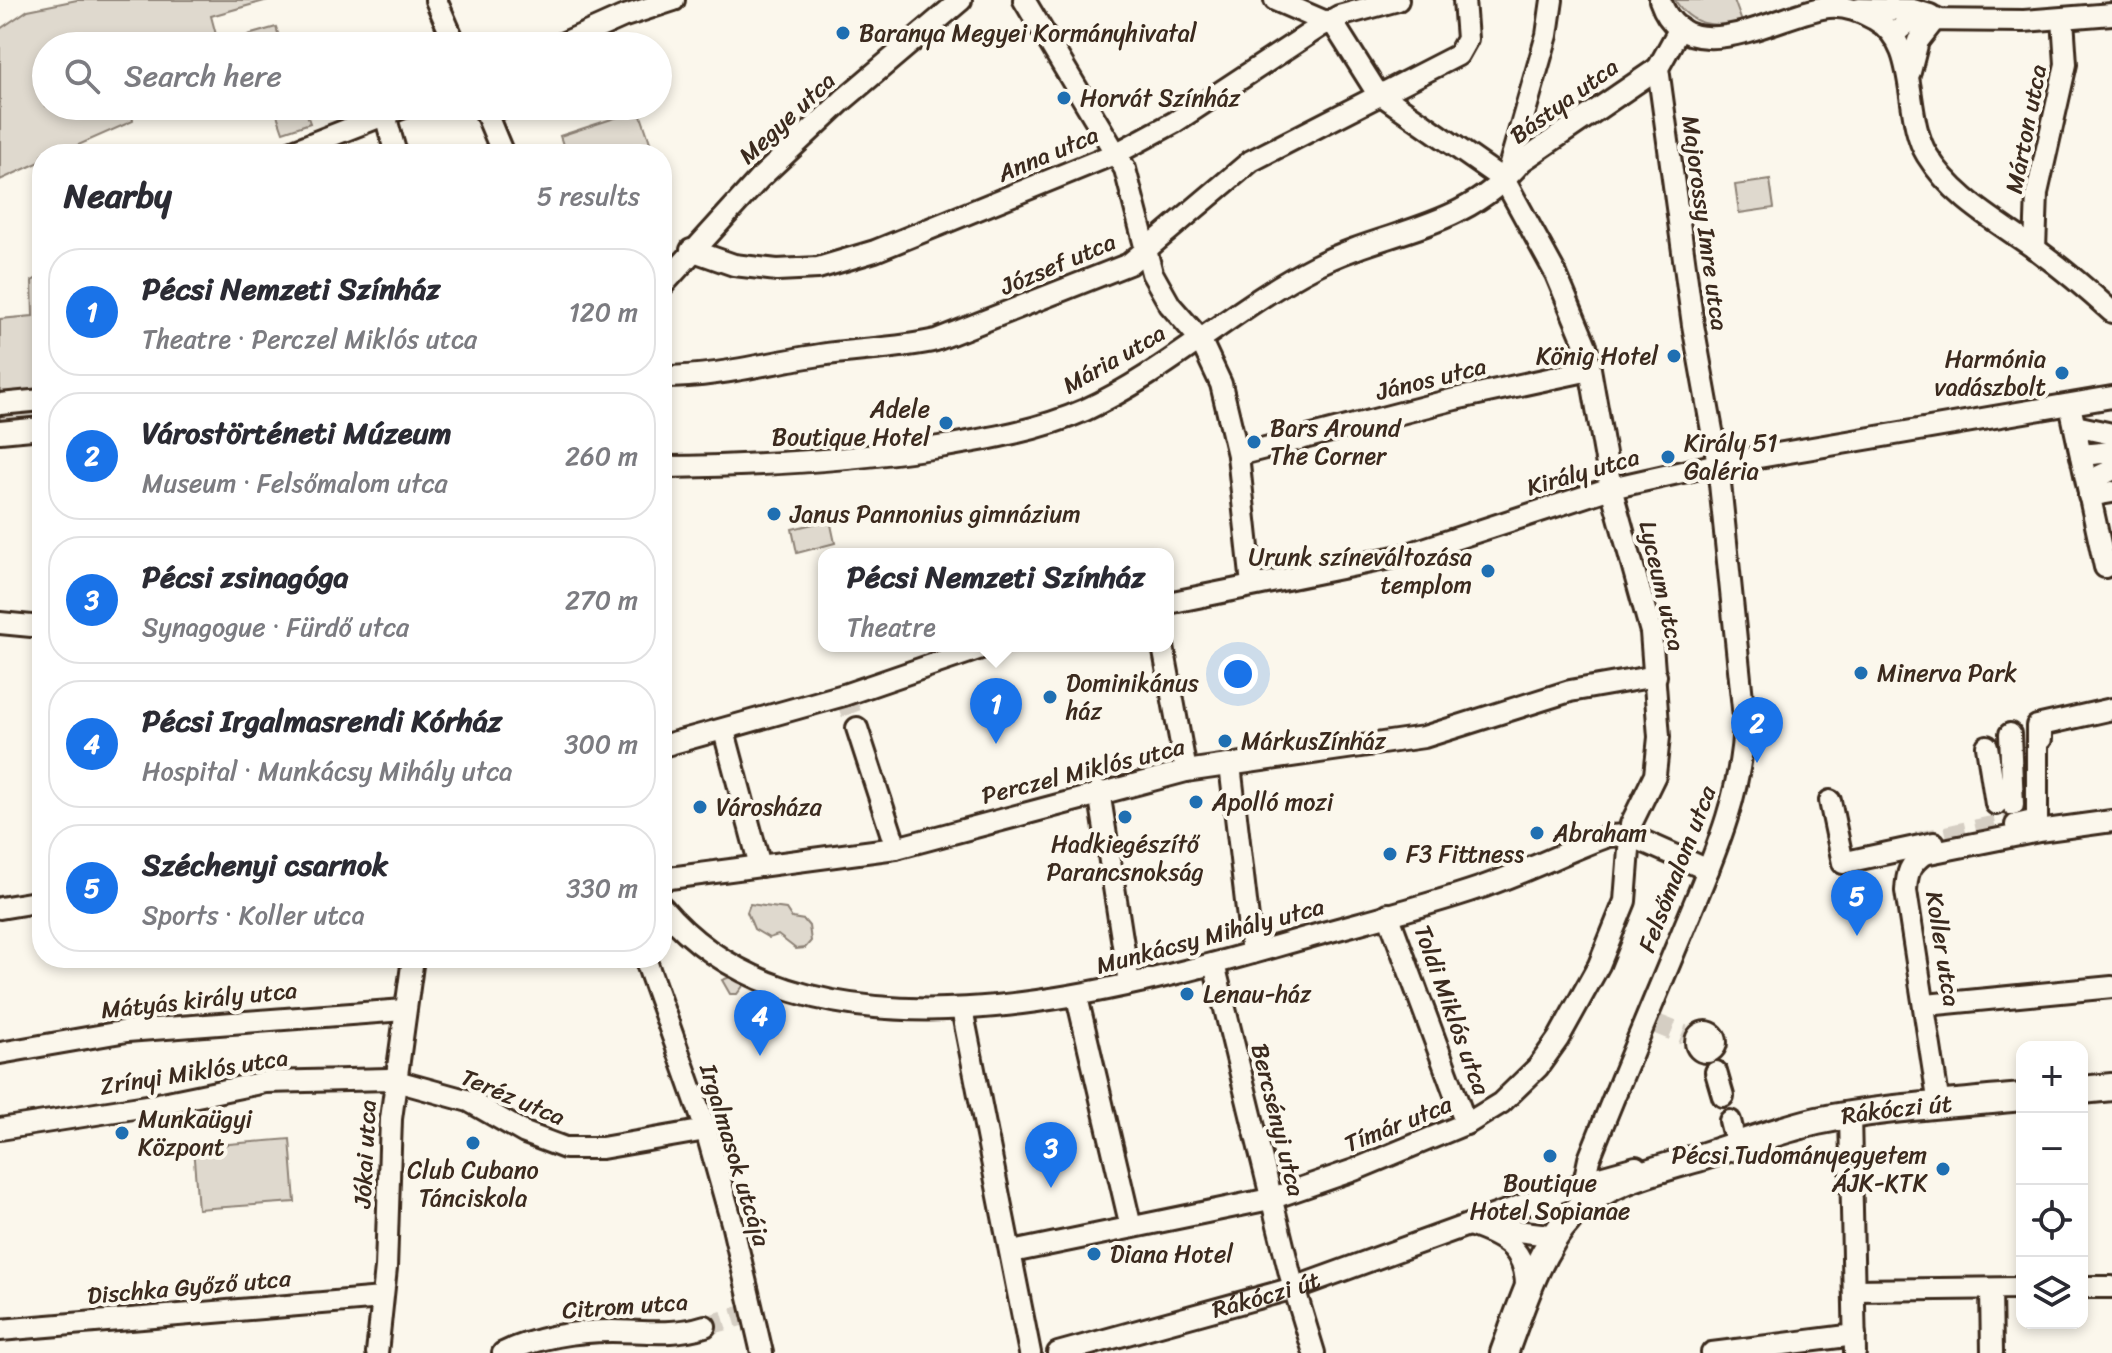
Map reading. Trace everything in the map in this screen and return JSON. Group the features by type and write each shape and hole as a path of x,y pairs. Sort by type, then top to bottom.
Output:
{"main road":[{"path":"2088,1089 2112,1087"},
{"name":"Rákóczi út","path":"1557,1236 1578,1210 1622,1183 1813,1122 1850,1114 2016,1098"},
{"path":"1504,1353 1525,1297 1557,1236"}],"street":[{"path":"436,0 450,32"},
{"path":"588,32 674,0"},
{"name":"Megye utca","path":"672,272 843,100 961,0"},
{"path":"1024,0 1125,169 1145,254 1170,305 1200,339 1221,384 1238,455 1252,585"},
{"path":"1275,0 1335,26 1382,95 1505,181 1547,35 1552,0"},
{"name":"Anna utca","path":"691,250 734,265 777,270 818,268 935,229 1116,153 1175,122 1327,23 1398,0"},
{"name":"József utca","path":"672,377 697,377 780,361 906,347 936,340 1096,278 1145,254 1205,197 1251,161 1310,128 1382,95 1465,48 1464,0"},
{"path":"1660,0 1680,28 1697,35 1719,38 1749,32 1820,9 1913,10 1936,18"},
{"path":"1851,9 1879,21 1894,34 1901,48 1914,122 1925,152 1951,187 1977,210 2035,249 2112,312"},
{"path":"1894,34 1912,21 1936,18 2063,19 2112,14"},
{"path":"1908,88 1914,50 1927,25 1936,18"},
{"name":"Márton utca","path":"2035,249 2037,193 2066,64 2063,19"},
{"path":"1658,68 1680,28"},
{"name":"Bástya utca","path":"1505,181 1522,161 1658,68"},
{"name":"Majorossy Imre utca","path":"1658,68 1693,325 1718,464"},
{"path":"311,144 372,120"},
{"path":"386,120 393,144"},
{"path":"489,120 499,144"},
{"name":"Lyceum utca","path":"1505,181 1572,307 1590,370 1611,488 1651,632 1659,737 1655,775 1631,824 1629,835"},
{"name":"Mária utca","path":"672,467 804,465 1003,436 1083,411 1123,390 1312,267 1454,215 1505,181"},
{"name":"János utca","path":"1238,455 1455,399 1590,370"},
{"path":"0,390 32,388"},
{"name":"Király utca","path":"1174,602 1405,555 1611,488 1718,464 2112,397"},
{"path":"0,404 32,401"},
{"path":"2070,405 2088,489 2104,524 2106,570"},
{"path":"2075,426 2112,434"},
{"path":"0,432 32,429"},
{"path":"2081,455 2112,452"},
{"name":"Felsőmalom utca","path":"1578,1210 1582,1184 1598,1137 1708,870 1732,801 1744,746 1744,718 1718,464"},
{"path":"2088,489 2112,470"},
{"path":"2088,489 2112,492"},
{"path":"0,623 32,626"},
{"path":"672,744 844,695 969,652"},
{"path":"1164,652 1186,771"},
{"name":"Perczel Miklós utca","path":"672,878 896,848 1099,791 1186,771 1424,737 1570,691 1656,676"},
{"path":"2039,831 2041,725 2112,709"},
{"path":"1834,806 1843,863 2037,820 2037,726"},
{"path":"857,728 896,848"},
{"path":"724,731 760,866"},
{"path":"1987,746 2003,803 2010,734"},
{"path":"1230,765 1252,953"},
{"path":"1099,791 1129,983"},
{"name":"Koller utca","path":"1939,1105 1906,891 1907,873 1912,864 1924,854 2039,831 2112,821"},
{"path":"1629,835 1708,870"},
{"name":"Munkácsy Mihály utca","path":"672,918 686,934 713,953 815,998 865,1007 962,1009 1077,997 1214,964 1478,888 1608,836 1629,835"},
{"name":"Tímár utca","path":"1012,1252 1270,1199 1354,1170 1487,1114 1519,1088 1558,1039 1599,965 1625,901 1629,835"},
{"path":"0,908 32,903"},
{"name":"Toldi Miklós utca","path":"1388,914 1466,1124"},
{"name":"Bercsényi utca","path":"1214,964 1270,1199 1314,1353"},
{"name":"Jókai utca","path":"381,1351 395,1083 411,968"},
{"name":"Irgalmasok utcája","path":"647,968 706,1130 732,1223 762,1353"},
{"path":"1926,1005 2112,987"},
{"path":"1077,997 1131,1227"},
{"path":"962,1009 1012,1252 1015,1290 1030,1353"},
{"name":"Mátyás király utca","path":"0,1053 127,1031 404,1010"},
{"path":"1704,1052 1723,1096"},
{"name":"Zrínyi Miklós utca","path":"0,1129 153,1105 265,1082 389,1079 395,1083"},
{"name":"Teréz utca","path":"395,1083 469,1101 525,1133 565,1148 602,1148 706,1130"},
{"path":"1712,1353 1855,1344 1850,1114"},
{"path":"1598,1137 1608,1159 1625,1169"},
{"name":"Rákóczi út","path":"1058,1353 1294,1288 1625,1169 1682,1162"},
{"path":"1521,1208 1539,1215 1557,1236"},
{"path":"1469,1225 1495,1234 1518,1250 1527,1280 1525,1297"},
{"name":"Rákóczi út","path":"1469,1225 1557,1236"},
{"path":"2088,1287 2112,1287"},
{"path":"1854,1290 2016,1288"},
{"path":"1991,1289 1992,1353"},
{"name":"Dischka Győző utca","path":"0,1330 382,1298"},
{"name":"Citrom utca","path":"503,1353 545,1337 574,1333 664,1333 705,1326"}],"shaded area":[{"path":"77,0 268,0 211,16 215,32 32,32 32,120 133,121 81,144 32,144 32,166 0,180 0,29 28,10"},
{"path":"1675,0 1734,0 1742,22 1722,25 1704,23 1688,15"},
{"path":"276,27 278,32 258,32"},
{"path":"279,120 309,120 310,123 283,132"},
{"path":"609,120 642,120 651,144 563,144 560,136"},
{"path":"1770,180 1774,208 1739,213 1735,185"},
{"path":"32,316 32,418 0,420 0,319"},
{"path":"830,520 835,543 797,553 792,529"},
{"path":"750,904 786,909 792,918 804,920 809,926 811,941 805,948 796,949 778,935 769,938 754,929 747,912"},
{"path":"733,976 746,982 737,994 730,994 722,980"},
{"path":"290,1139 295,1202 198,1209 193,1147"}],"tunnel":[{"path":"844,695 857,728"},
{"path":"1917,842 2030,818"},
{"path":"1654,1023 1684,1035"},
{"path":"705,1326 751,1313"}],"place":[{"name":"Baranya Megyei Kormányhivatal","path":"843,33"},
{"name":"Horvát Színház","path":"1064,98"},
{"name":"König Hotel","path":"1674,356"},
{"name":"Harmónia vadászbolt","path":"2062,373"},
{"name":"Adele Boutique Hotel","path":"946,423"},
{"name":"Bars Around The Corner","path":"1254,442"},
{"name":"Király 51 Galéria","path":"1668,457"},
{"name":"Janus Pannonius gimnázium","path":"774,514"},
{"name":"Urunk színeváltozása templom","path":"1488,571"},
{"name":"Minerva Park","path":"1861,673"},
{"name":"Dominikánus ház","path":"1050,697"},
{"name":"MárkusZínház","path":"1225,741"},
{"name":"Pécsi Nemzeti Színház","path":"996,744"},
{"name":"Várostörténeti Múzeum","path":"1757,763"},
{"name":"Apolló mozi","path":"1196,802"},
{"name":"Városháza","path":"700,807"},
{"name":"Hadkiegészítő Parancsnokság","path":"1125,817"},
{"name":"Abraham","path":"1537,833"},
{"name":"F3 Fittness","path":"1390,854"},
{"name":"Széchenyi csarnok","path":"1857,936"},
{"name":"Lenau-ház","path":"1187,994"},
{"name":"Pécsi Irgalmasrendi Kórház","path":"760,1056"},
{"name":"Munkaügyi Központ","path":"122,1133"},
{"name":"Club Cubano Tánciskola","path":"473,1143"},
{"name":"Boutique Hotel Sopianae","path":"1550,1156"},
{"name":"Pécsi Tudományegyetem ÁJK-KTK","path":"1943,1169"},
{"name":"Pécsi zsinagóga","path":"1051,1188"},
{"name":"Diana Hotel","path":"1094,1254"}]}
